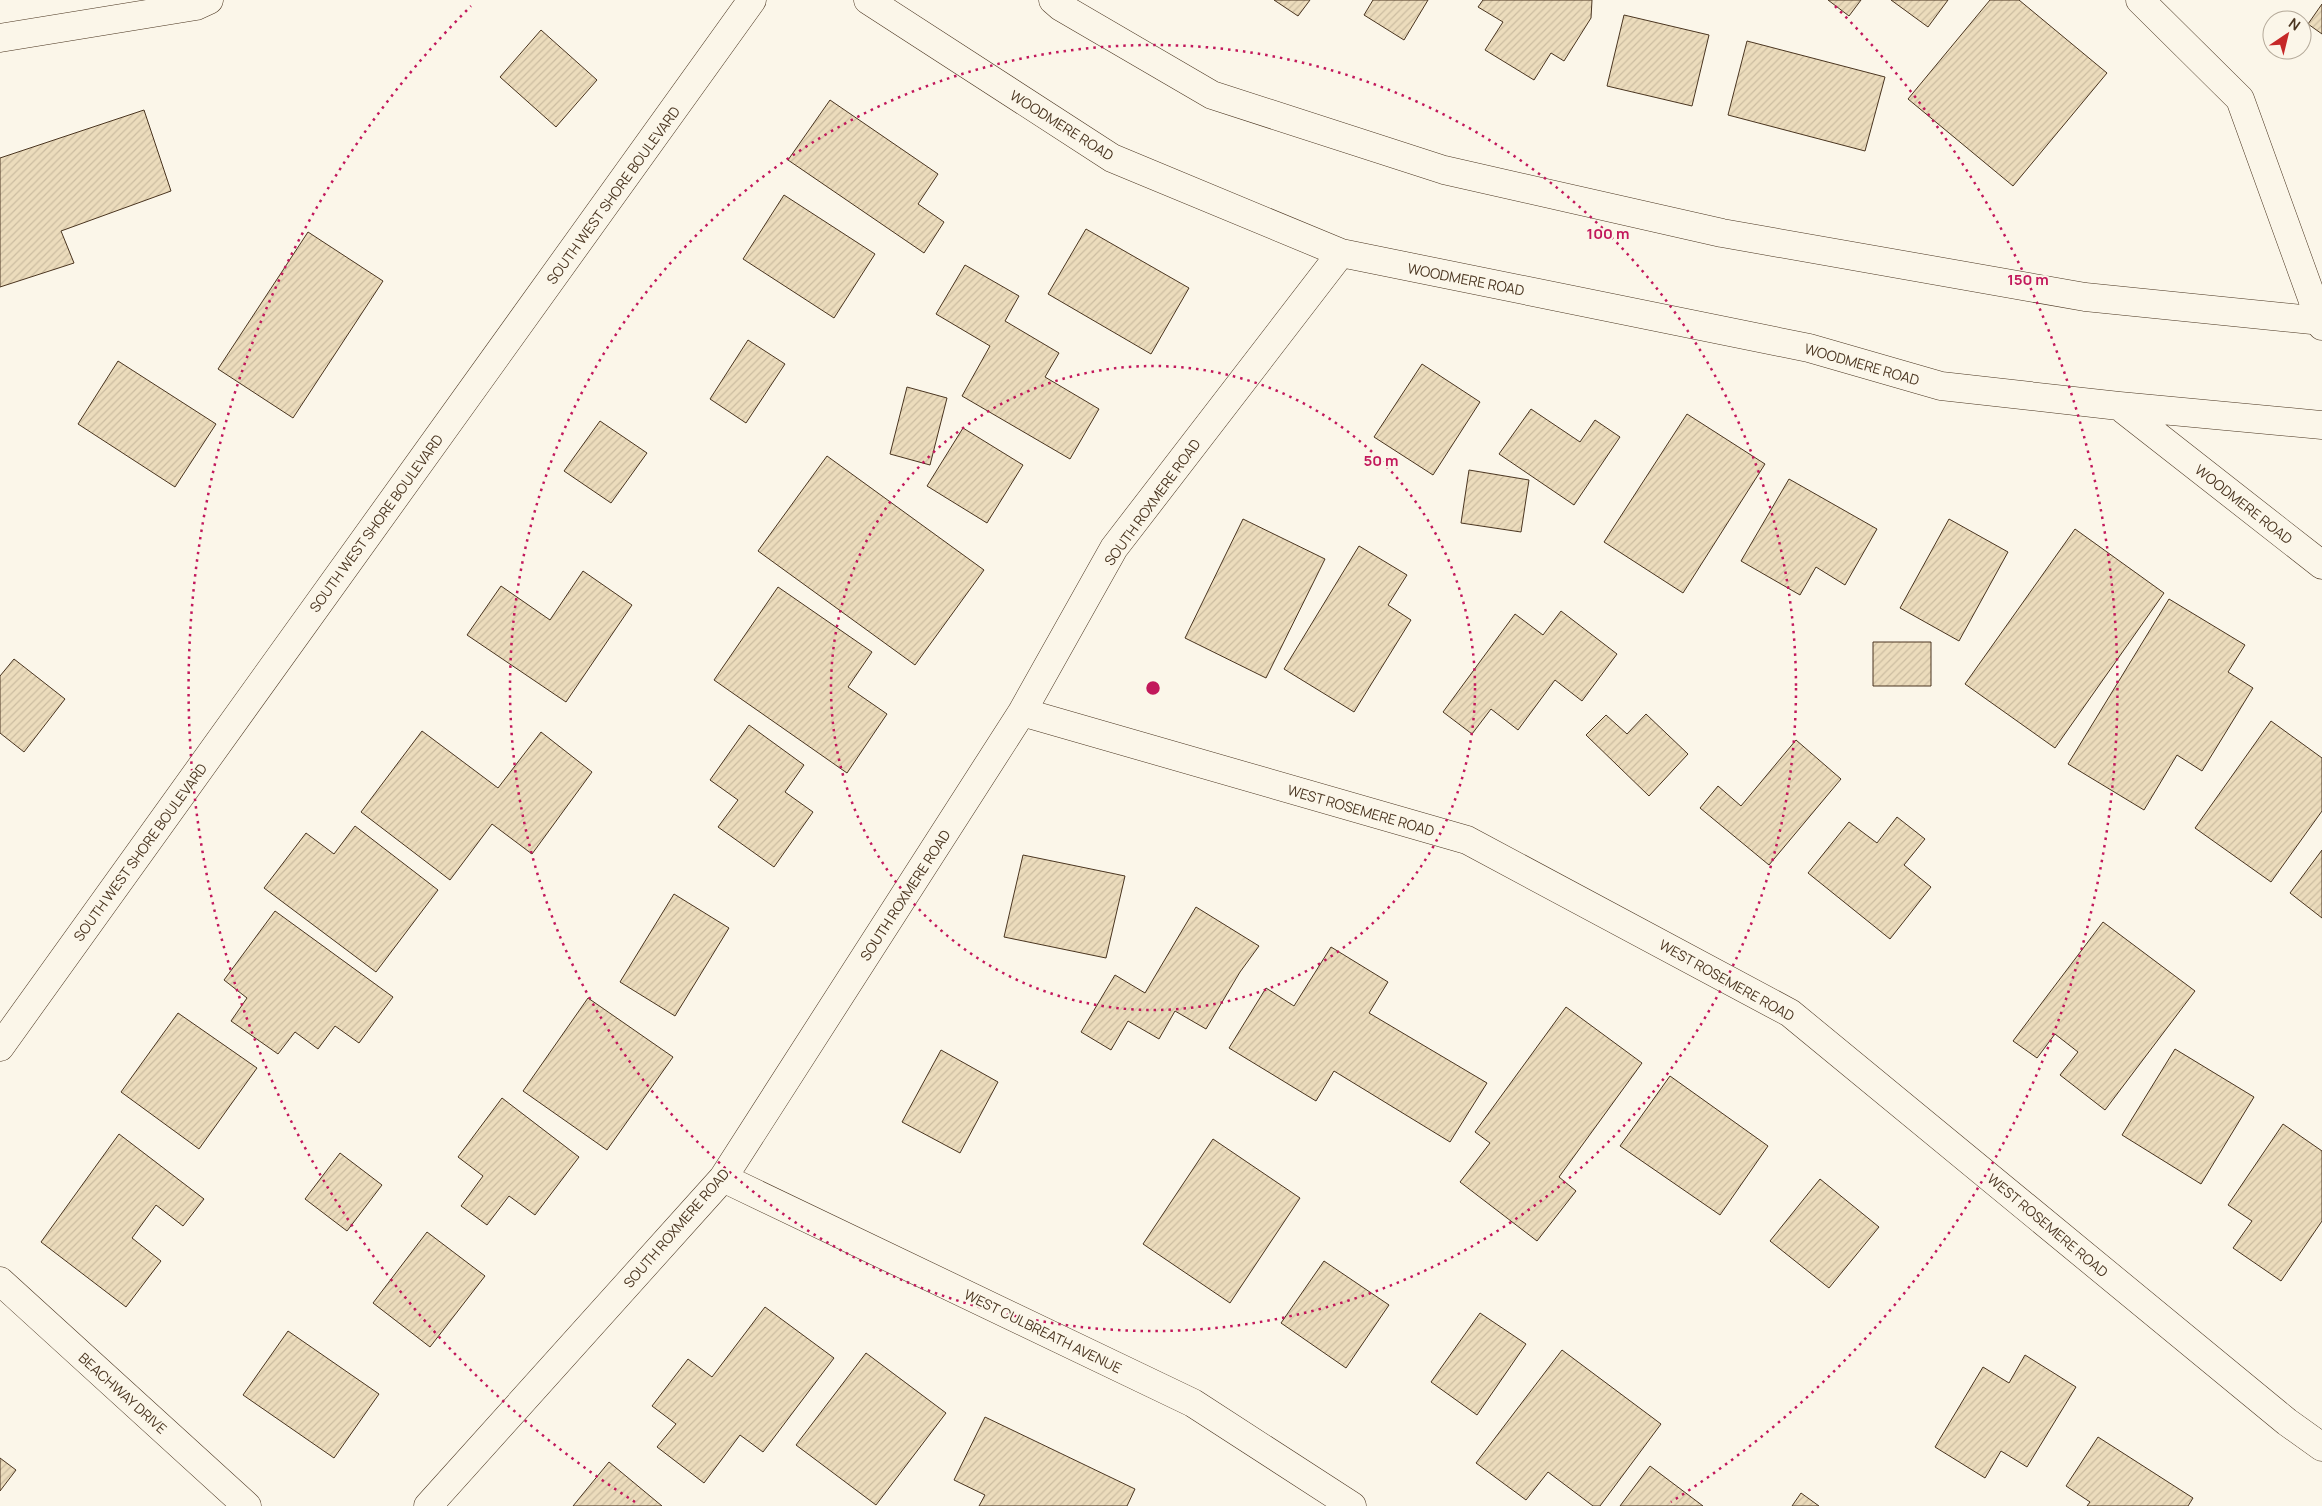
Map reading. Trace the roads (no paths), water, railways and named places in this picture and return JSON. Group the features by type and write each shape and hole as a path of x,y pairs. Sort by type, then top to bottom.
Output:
{"street":[{"path":"0,38 196,6 209,0"},
{"name":"SOUTH WEST SHORE BOULEVARD","path":"0,1047 752,0"},
{"name":"WOODMERE ROAD","path":"868,0 1112,158 1341,253 1809,348 1941,386 2119,406 2322,425"},
{"path":"1053,0 1061,7 1212,95 1444,170 1722,233 2065,294 2321,323 2240,99 2140,0"},
{"name":"SOUTH ROXMERE ROAD","path":"428,1506 723,1178 1022,712 1114,548 1341,253"},
{"name":"WOODMERE ROAD","path":"2119,406 2322,565"},
{"name":"WEST ROSEMERE ROAD","path":"1022,712 1467,840 1790,1013 2287,1422 2322,1447"},
{"name":"WEST CULBREATH AVENUE","path":"723,1178 1193,1403 1352,1506"},
{"name":"BEACHWAY DRIVE","path":"0,1281 247,1506"}]}
